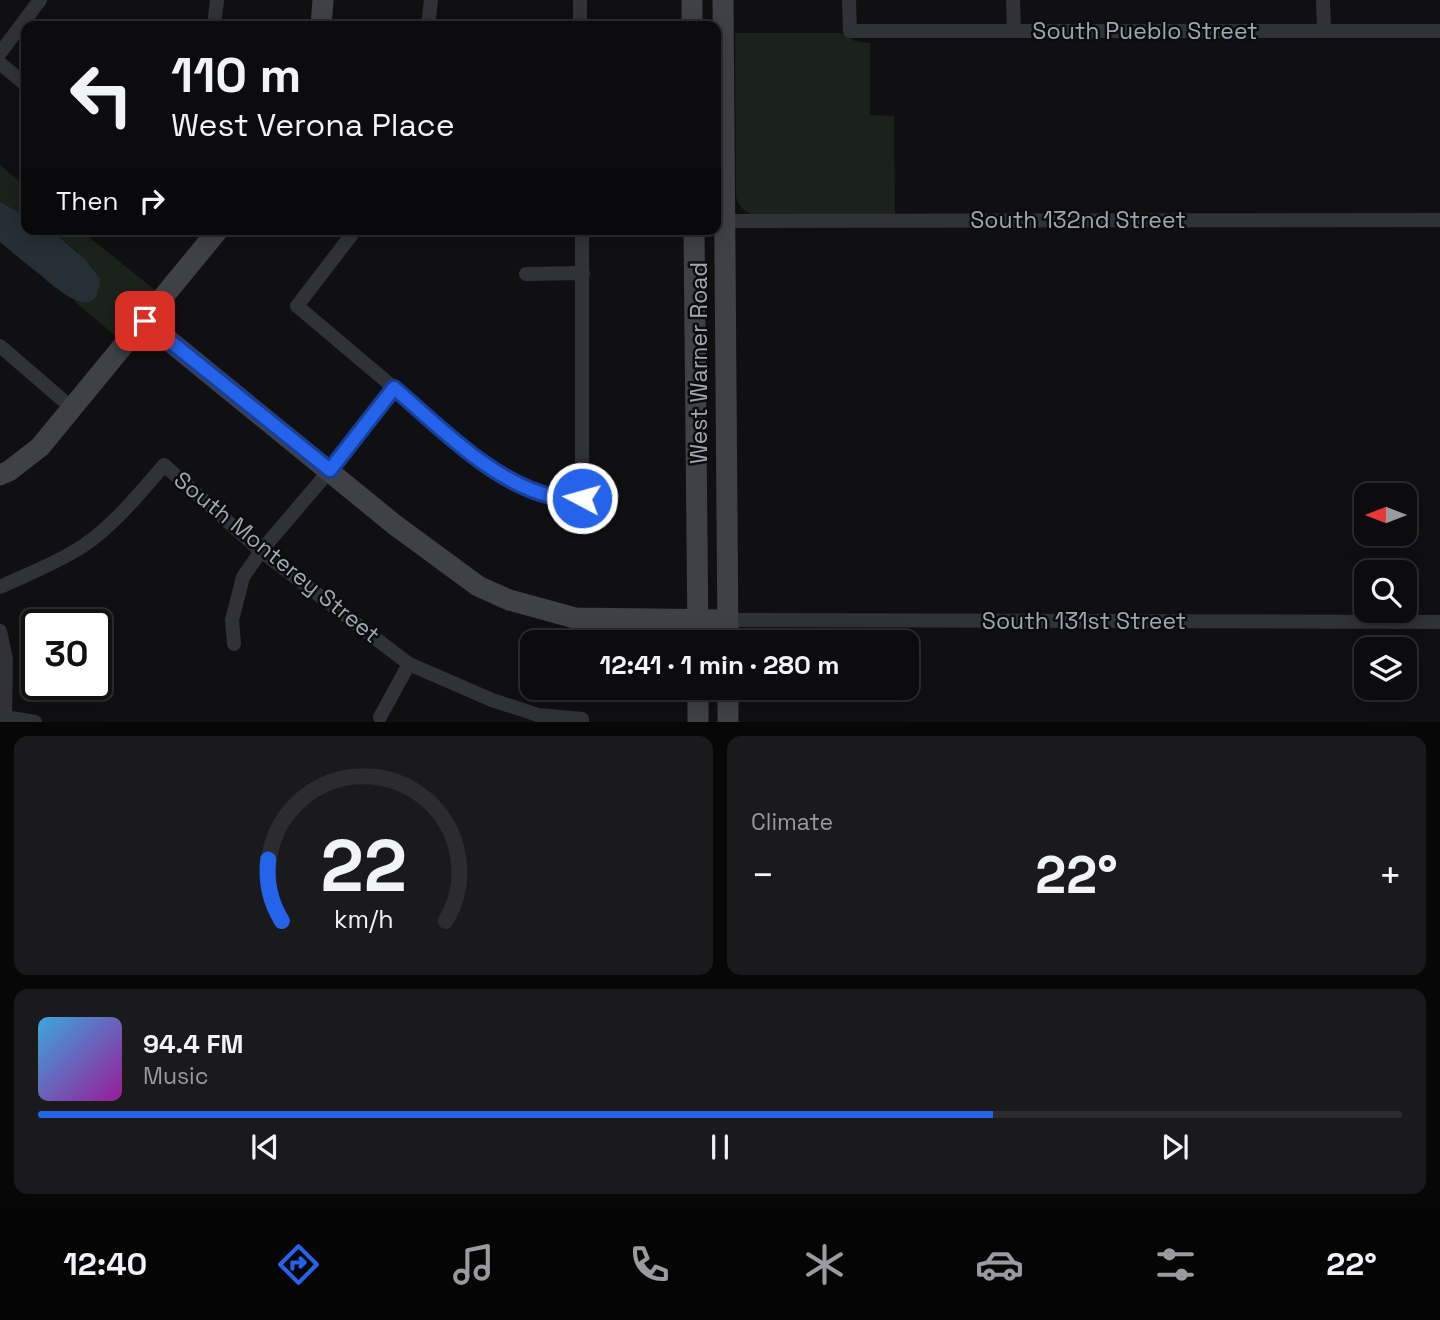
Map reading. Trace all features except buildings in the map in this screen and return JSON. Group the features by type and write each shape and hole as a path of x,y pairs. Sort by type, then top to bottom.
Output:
{"main road":[{"path":"321,21 323,0"},
{"path":"692,0 692,21"},
{"name":"West Warner Road","path":"721,147 723,0"},
{"path":"0,475 40,447 145,321 211,235"},
{"name":"West Warner Road","path":"694,235 698,630"},
{"name":"West Warner Road","path":"720,235 727,630"},
{"path":"145,321 395,525 478,586 509,600 575,618 727,621"},
{"path":"698,700 698,722"},
{"path":"728,700 728,722"}],"street":[{"path":"24,21 40,0"},
{"path":"215,21 217,0"},
{"path":"429,21 431,0"},
{"path":"580,0 580,21"},
{"name":"South Pueblo Street","path":"849,0 850,32 1440,31"},
{"path":"1013,0 1014,31"},
{"path":"1323,0 1324,31"},
{"path":"0,53 21,25"},
{"path":"0,63 21,81"},
{"name":"South 132nd Street","path":"721,221 1440,220"},
{"path":"351,235 297,306 482,462 530,489 555,497 582,498 582,235"},
{"path":"526,274 583,273"},
{"path":"0,346 72,408"},
{"path":"234,644 232,620 243,577 261,551 330,470 394,388"},
{"name":"South Monterey Street","path":"0,587 84,545 133,499 164,465 261,551 409,664 492,700 538,715 582,720"},
{"name":"South 131st Street","path":"727,621 1440,622"},
{"path":"0,631 6,659 5,720 35,722"},
{"path":"380,717 409,664"}],"shaded area":[{"path":"735,33 841,33 855,41 870,43 870,115 894,116 895,214 753,215 742,208 736,197"},
{"path":"0,165 21,183 21,213 0,202"},
{"path":"0,202 21,213 21,235 57,235 85,259 100,279 97,293 92,301 75,300 0,242"},
{"path":"57,235 86,235 156,291 118,338 74,301 87,302 93,268"}],"route":[{"path":"145,321 330,470 394,388 482,462 505,477 555,497 582,498"}]}
